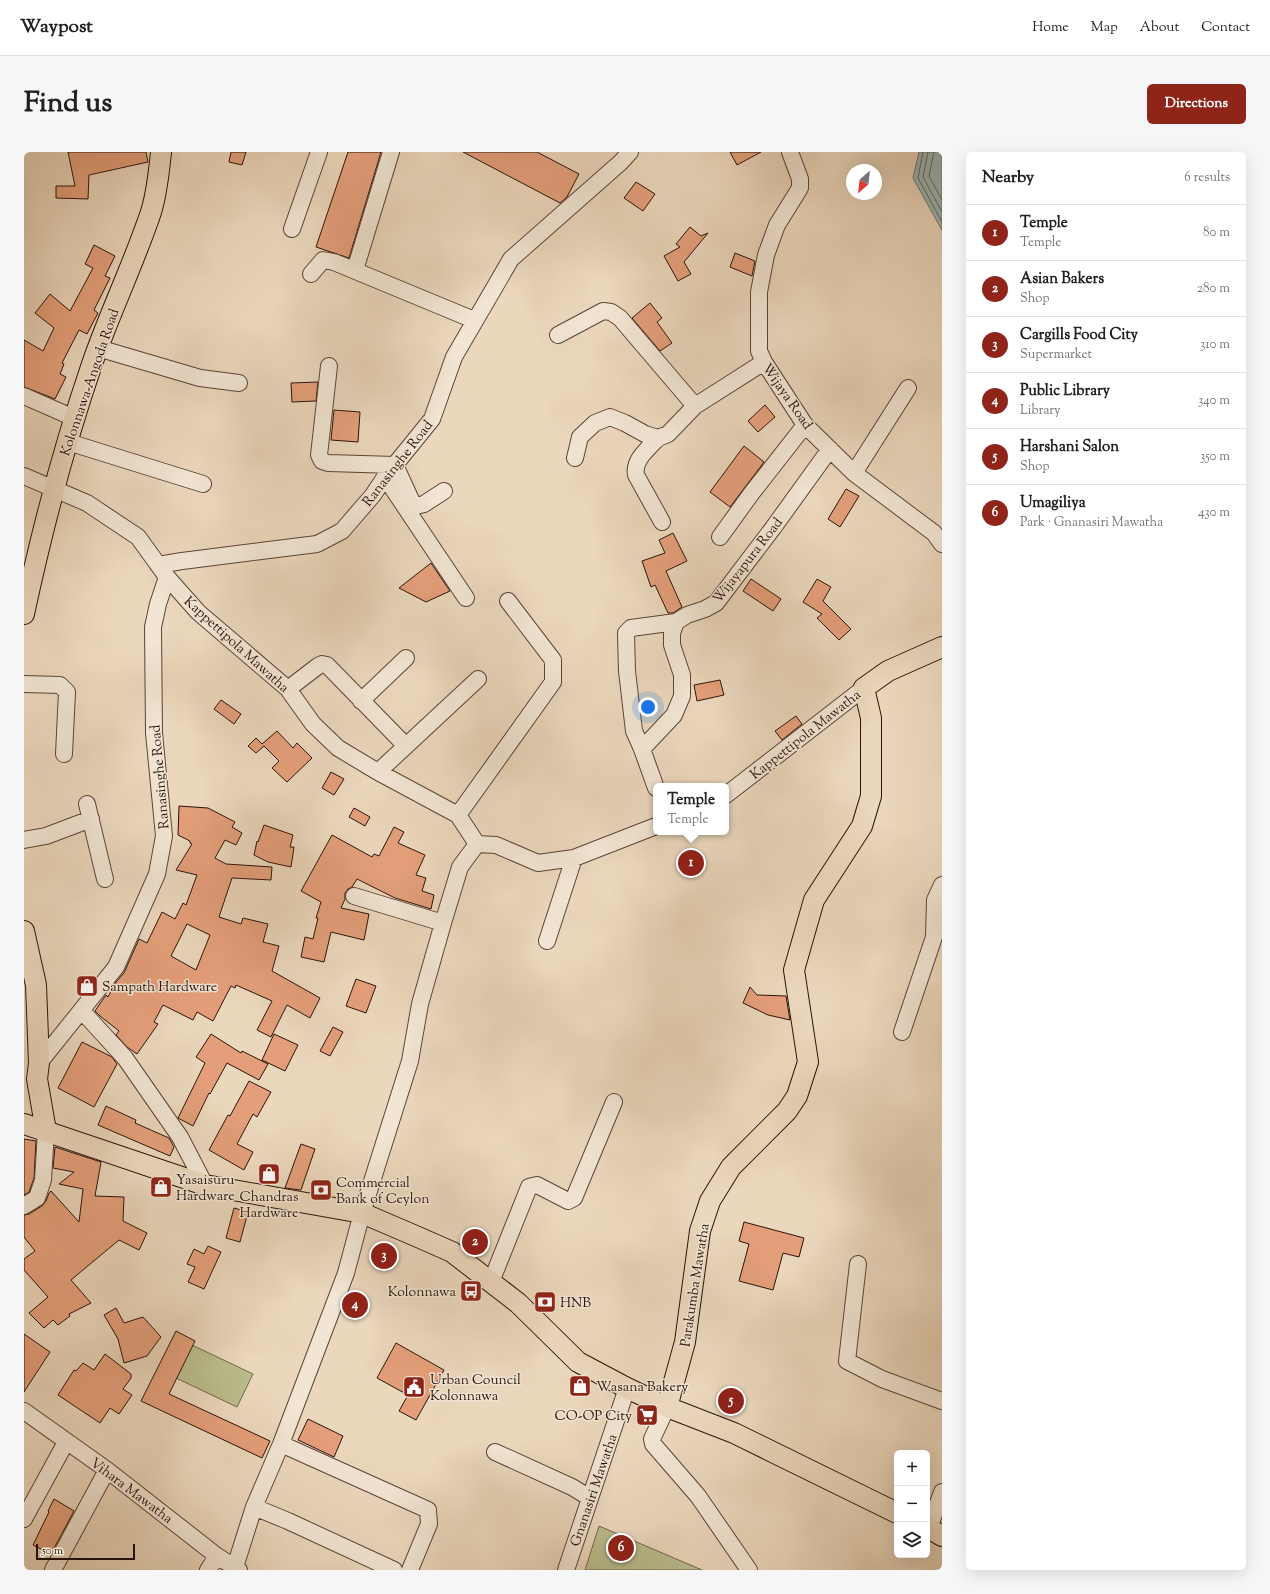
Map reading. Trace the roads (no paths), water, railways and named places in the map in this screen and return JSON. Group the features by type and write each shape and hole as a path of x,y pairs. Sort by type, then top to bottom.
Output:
{"main road":[{"name":"Kolonnawa-Angoda Road","path":"25,607 54,490 74,418 98,348 152,210 161,152"},
{"path":"864,688 888,671 942,648"},
{"name":"Parakumba Mawatha","path":"667,1407 685,1342 700,1231 710,1201 731,1167 787,1111 797,1096 808,1062 794,970 814,900 862,826 871,796 871,718 864,688"},
{"path":"24,931 36,985 38,1071 46,1130"},
{"path":"24,1099 38,1071"},
{"path":"24,1124 46,1130 205,1185 362,1213 452,1252 518,1302 578,1362 667,1407 734,1433 894,1512"}],"street":[{"path":"292,229 319,152"},
{"path":"355,270 391,152"},
{"name":"Ranasinghe Road","path":"38,1071 116,967 157,874 159,866 164,836 154,733 153,626 158,604 162,571 182,561 317,544 342,531 373,495 390,471 432,419 454,357 474,320 511,259 621,162 630,152"},
{"name":"Wijaya Road","path":"790,152 800,178 800,188 777,225 766,255 759,292 759,350 764,362 805,425 854,473 939,533"},
{"path":"311,274 323,260 334,262 474,320"},
{"path":"558,335 603,311 611,312 620,318 695,406"},
{"path":"98,348 200,378 239,383"},
{"path":"662,522 636,475 634,469 637,461 658,438 668,434 695,406 764,362"},
{"path":"329,366 319,455 322,461 328,464 390,471 416,506 424,504 444,491"},
{"path":"854,473 908,388"},
{"path":"24,396 74,418"},
{"path":"575,458 580,438 595,423 610,417 645,434 658,438"},
{"path":"720,537 751,494 805,425"},
{"path":"68,442 203,484"},
{"name":"Wijayapura Road","path":"676,622 687,615 705,609 716,603 830,449"},
{"path":"390,471 466,598"},
{"name":"Kappettipola Mawatha","path":"24,476 87,503 138,538 162,571 198,612 288,689 313,724 338,748 378,772 458,815 477,844"},
{"path":"458,815 553,682 553,660 508,601"},
{"path":"642,749 674,715 682,696 682,675 672,645 672,633 676,622 631,628 626,633 627,671 634,731 654,783"},
{"path":"361,701 406,658"},
{"path":"288,689 318,666 322,664 327,665 406,746"},
{"path":"378,772 478,679"},
{"path":"24,684 60,685 67,692 64,754"},
{"name":"Kappettipola Mawatha","path":"729,793 864,688"},
{"path":"24,840 46,836 89,811 105,879"},
{"path":"237,1569 254,1507 281,1444 346,1273 362,1213 410,1061 420,1004 460,867 477,844 496,845 538,863 574,858 653,827"},
{"path":"547,940 574,858"},
{"path":"902,1032 934,937 935,900 942,885"},
{"path":"354,896 443,923"},
{"path":"82,1011 125,1058 180,1137 205,1185"},
{"path":"491,1282 529,1187 537,1185 568,1201 574,1198 614,1102"},
{"path":"24,1206 37,1198 43,1180 46,1130"},
{"path":"858,1264 847,1361 882,1379 942,1401"},
{"name":"Gnanasiri Mawatha","path":"566,1570 627,1388"},
{"path":"667,1407 652,1439 653,1444 698,1496 749,1570"},
{"name":"Vihara Mawatha","path":"24,1411 107,1470 217,1556 237,1569"},
{"path":"24,1519 66,1442"},
{"path":"281,1444 428,1510 429,1524 410,1570"},
{"path":"494,1452 572,1487 590,1498"},
{"path":"53,1570 107,1470"},
{"path":"933,1531 942,1492"},
{"path":"254,1507 394,1570"},
{"path":"208,1570 217,1556"}],"water":[{"path":"919,152 942,152 942,230 913,178"}],"place":[{"name":"Temple","path":"691,863"},
{"name":"Sampath Hardware","path":"87,986"},
{"name":"Chandras Hardware","path":"269,1174"},
{"name":"Yasaisuru Hardware","path":"161,1187"},
{"name":"Commercial Bank of Ceylon","path":"321,1190"},
{"name":"Asian Bakers","path":"475,1242"},
{"name":"Cargills Food City","path":"384,1256"},
{"name":"Kolonnawa","path":"471,1291"},
{"name":"HNB","path":"545,1302"},
{"name":"Public Library","path":"355,1305"},
{"name":"Wasana Bakery","path":"580,1386"},
{"name":"Urban Council Kolonnawa","path":"414,1387"},
{"name":"Harshani Salon","path":"731,1401"},
{"name":"CO-OP City","path":"647,1415"},
{"name":"Umagiliya","path":"621,1548"}]}
